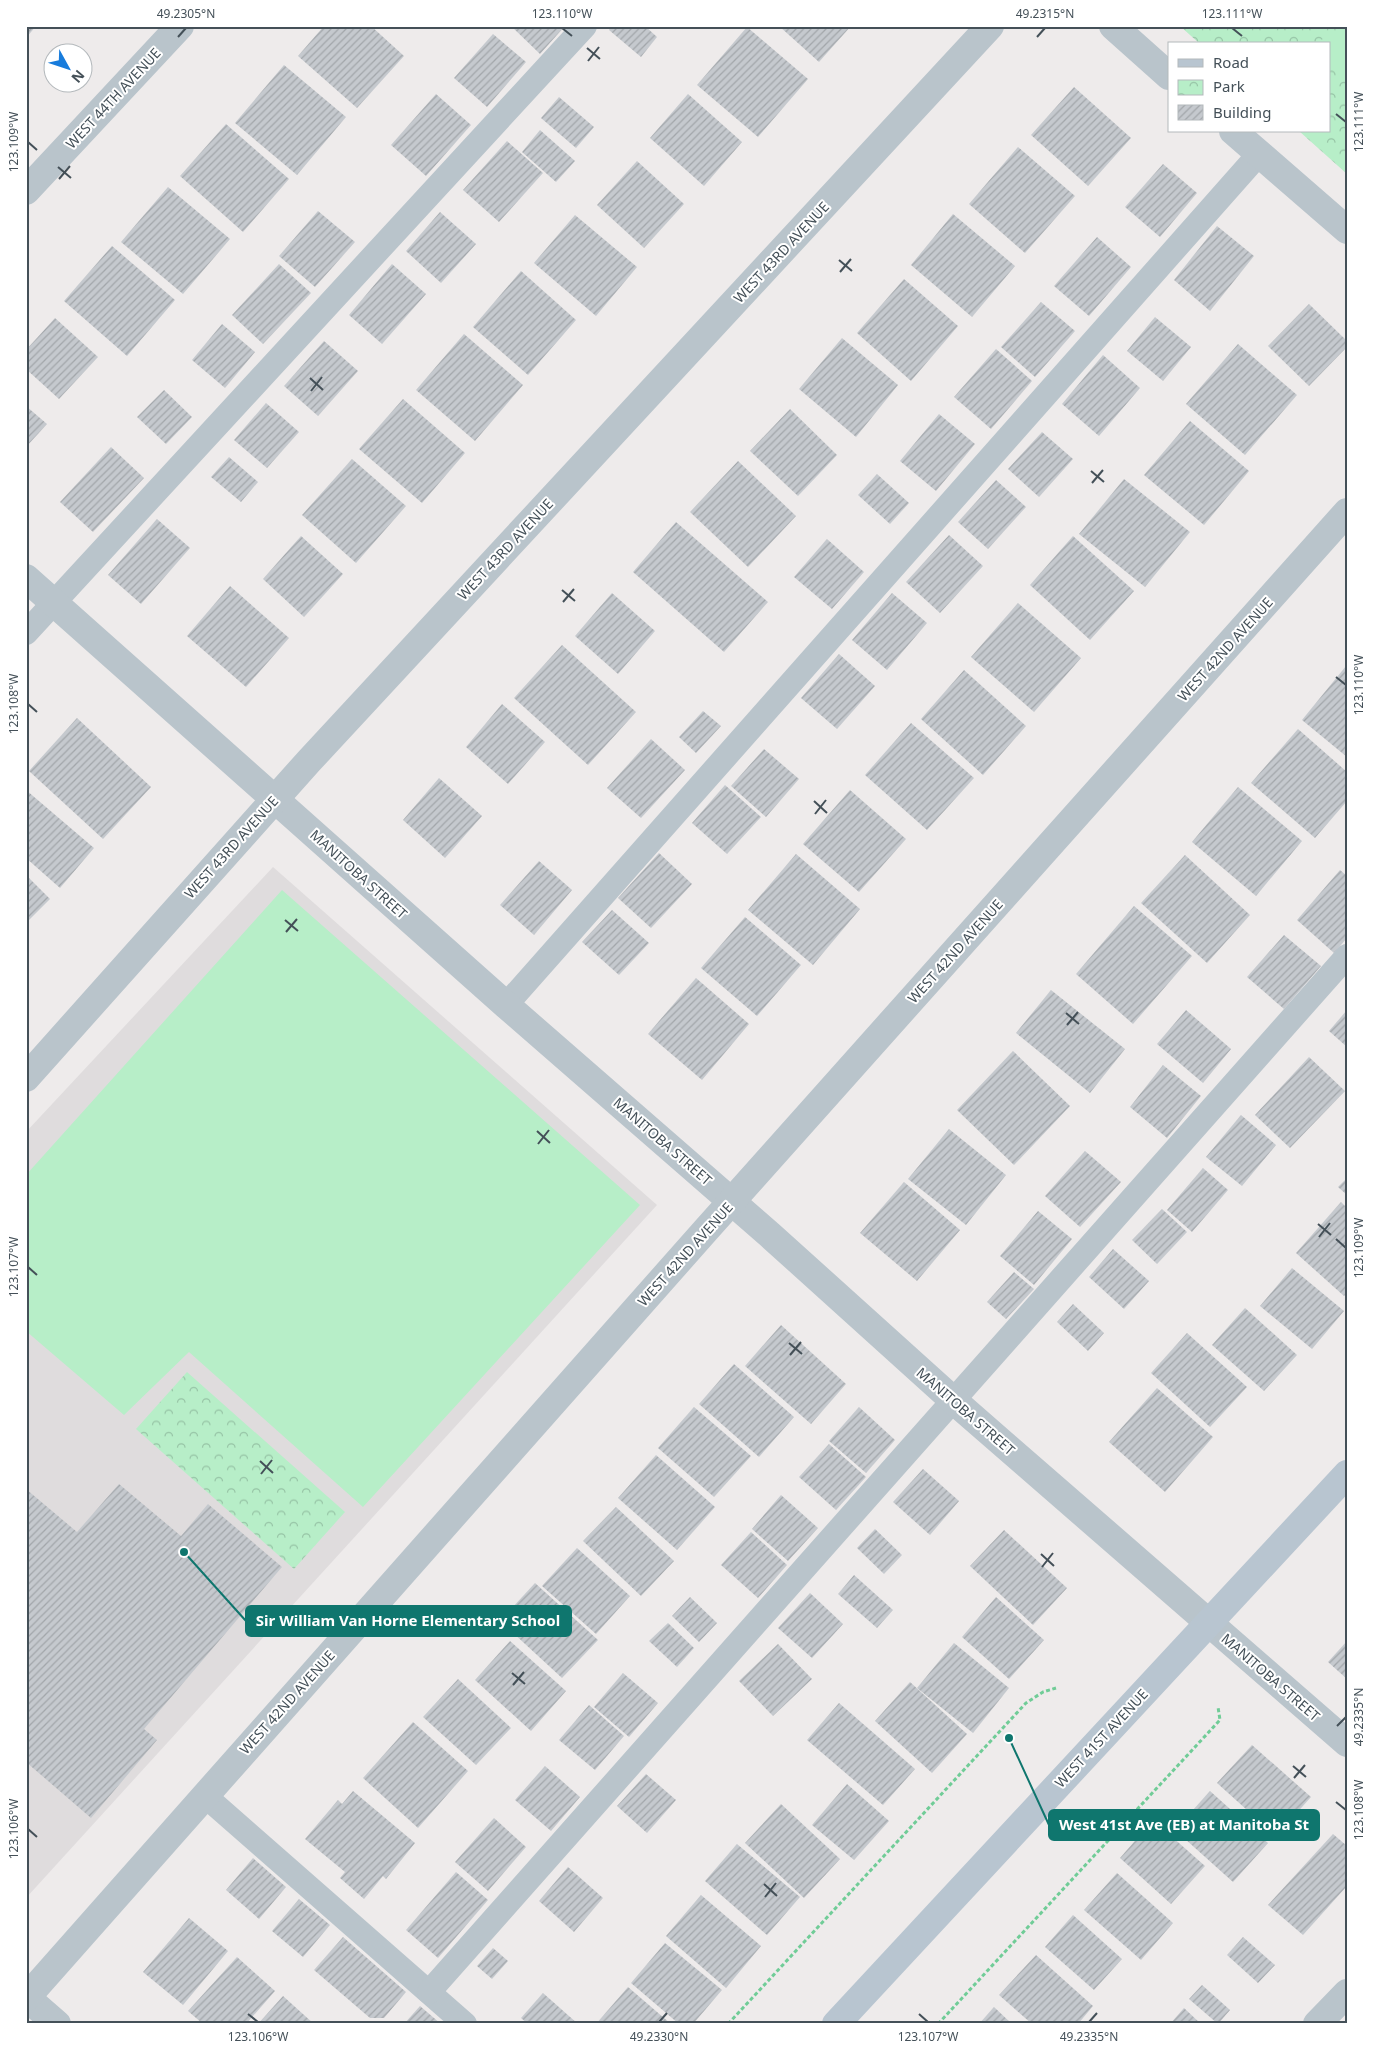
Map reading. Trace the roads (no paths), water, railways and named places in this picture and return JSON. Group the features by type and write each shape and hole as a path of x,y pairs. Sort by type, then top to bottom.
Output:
{"main road":[{"name":"WEST 41ST AVENUE","path":"836,2024 1347,1474"}],"street":[{"name":"WEST 44TH AVENUE","path":"26,191 180,26"},
{"name":"WEST 43RD AVENUE","path":"26,1078 274,799 990,26"},
{"path":"1113,26 1168,75"},
{"path":"1234,132 1347,230"},
{"name":"WEST 42ND AVENUE","path":"26,1997 732,1201 1347,512"},
{"name":"MANITOBA STREET","path":"26,578 506,1005 732,1201 954,1401 1347,1743"},
{"path":"1317,2024 1347,1993"},
{"path":"26,1997 57,2024"}],"lane":[{"path":"26,633 586,26"},
{"path":"506,1005 1259,154"},
{"path":"429,1992 1347,956"},
{"path":"204,1795 465,2024"}],"place":[{"name":"Sir William Van Horne Elementary School","path":"184,1552"},
{"name":"West 41st Ave (EB) at Manitoba St","path":"1009,1738"}]}
